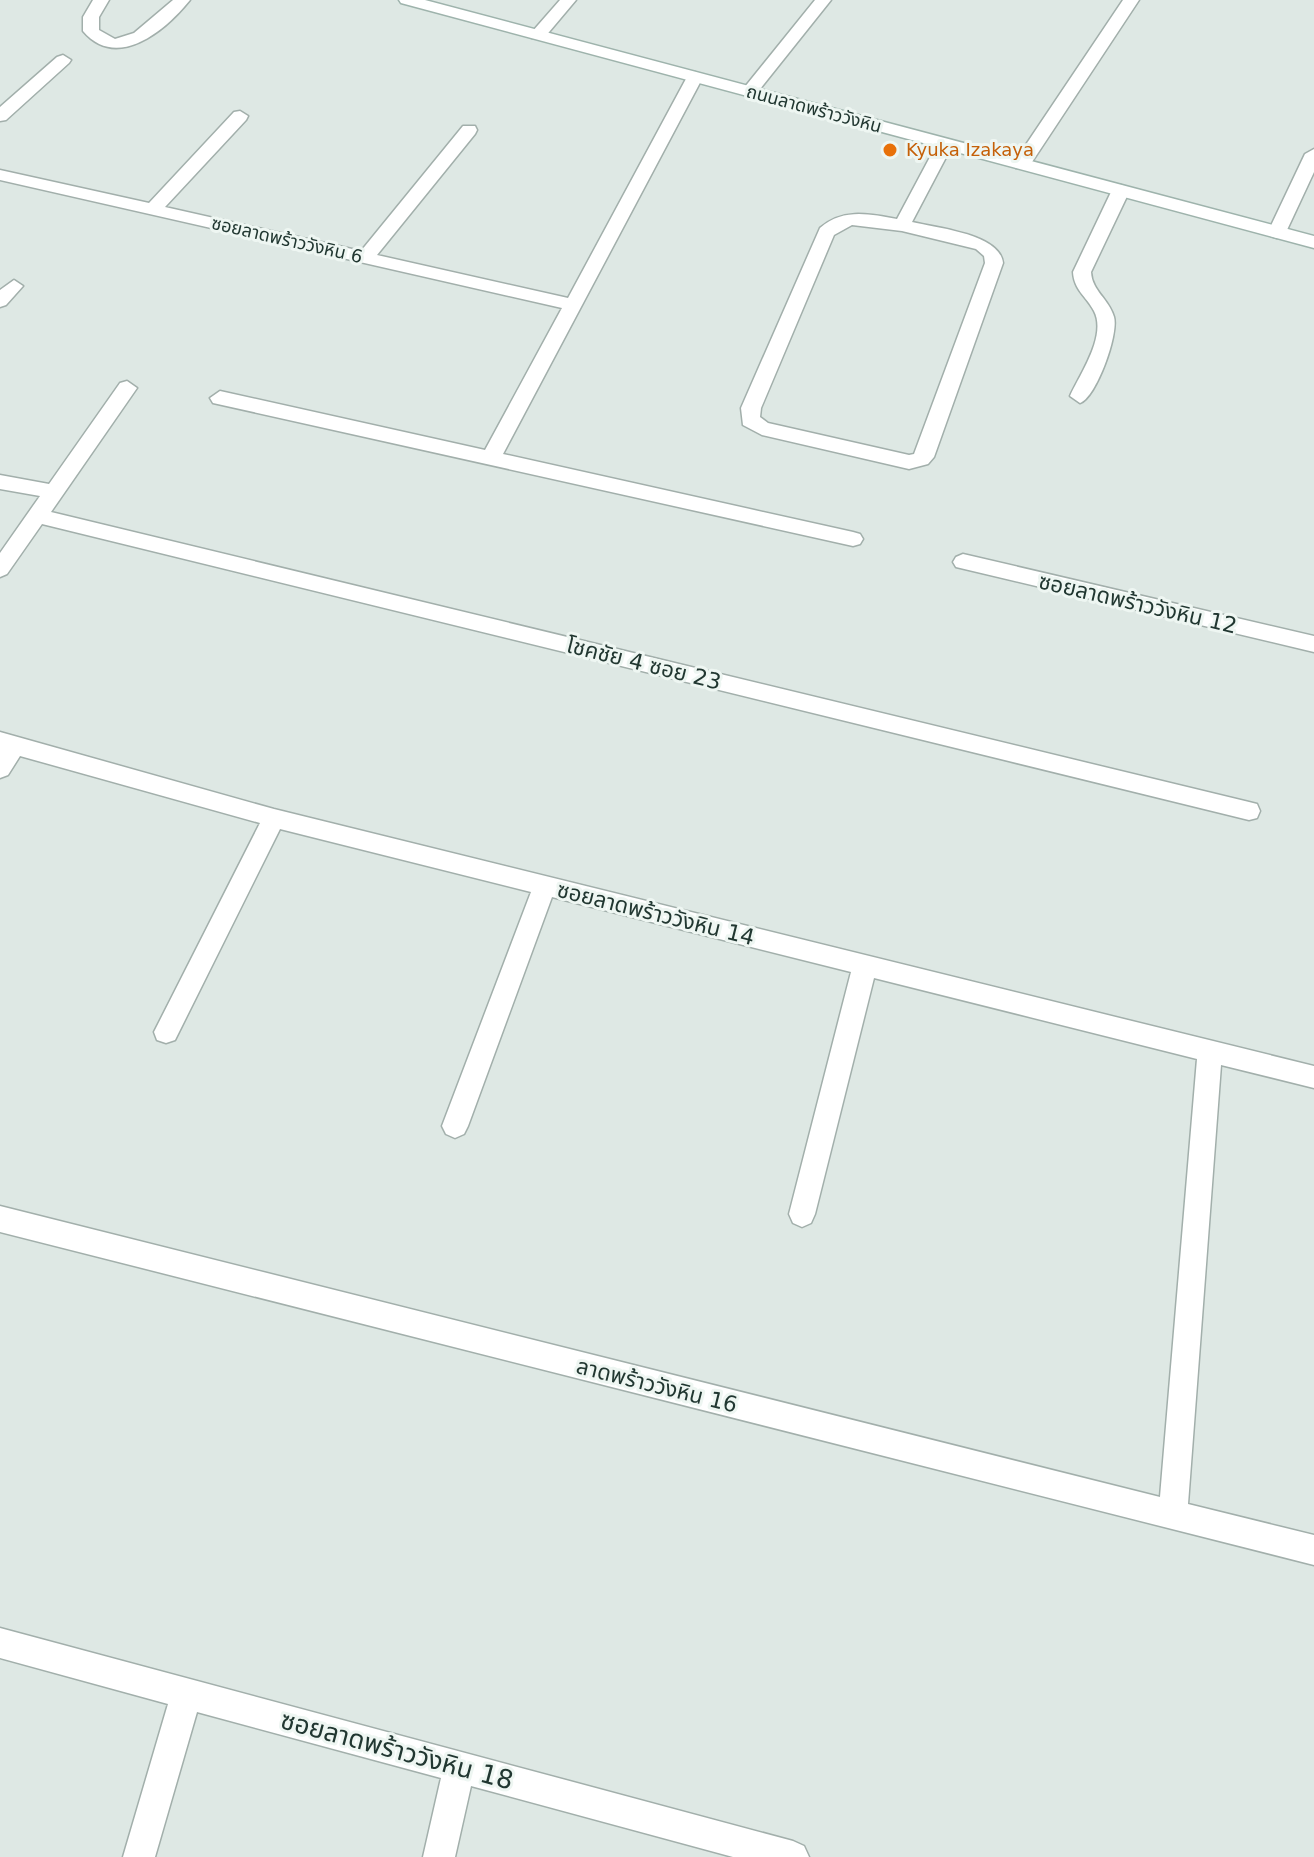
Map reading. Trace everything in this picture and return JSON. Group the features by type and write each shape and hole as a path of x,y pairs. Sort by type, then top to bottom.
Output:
{"street":[{"path":"101,0 91,17 91,31 98,40 110,43 130,43 147,34 182,0"},
{"name":"ถนนลาดพร้าววังหิน","path":"407,0 1314,242"},
{"path":"538,35 568,0"},
{"path":"750,91 823,0"},
{"path":"1022,164 1131,0"},
{"path":"0,116 63,60"},
{"path":"492,456 695,77"},
{"path":"152,210 240,116"},
{"path":"365,258 469,130"},
{"path":"902,225 945,144"},
{"path":"1277,232 1314,154"},
{"name":"ซอยลาดพร้าววังหิน 6","path":"0,175 574,305"},
{"path":"1080,396 1107,331 1105,316 1082,284 1082,272 1121,190"},
{"path":"851,218 902,225 982,245 993,254 994,263 927,452 921,459 909,462 762,428 750,420 751,408 826,232 836,221 851,218"},
{"path":"0,301 14,286"},
{"path":"0,569 127,388"},
{"path":"220,398 492,456 853,539"},
{"path":"0,482 55,492"},
{"name":"โชคชัย 4 ซอย 23","path":"38,516 1249,811"},
{"name":"ซอยลาดพร้าววังหิน 12","path":"963,562 1314,644"},
{"path":"0,769 8,743"},
{"name":"ซอยลาดพร้าววังหิน 14","path":"8,743 274,818 1314,1077"},
{"path":"166,1032 274,818"},
{"path":"455,1126 545,885"},
{"path":"802,1214 865,965"},
{"path":"1173,1515 1210,1051"},
{"name":"ลาดพร้าววังหิน 16","path":"0,1219 1314,1550"},
{"name":"ซอยลาดพร้าววังหิน 18","path":"0,1643 460,1766 748,1851 793,1857"},
{"path":"139,1857 187,1693"},
{"path":"439,1857 460,1766"}],"place":[{"name":"Kyuka Izakaya","path":"890,150"}]}
